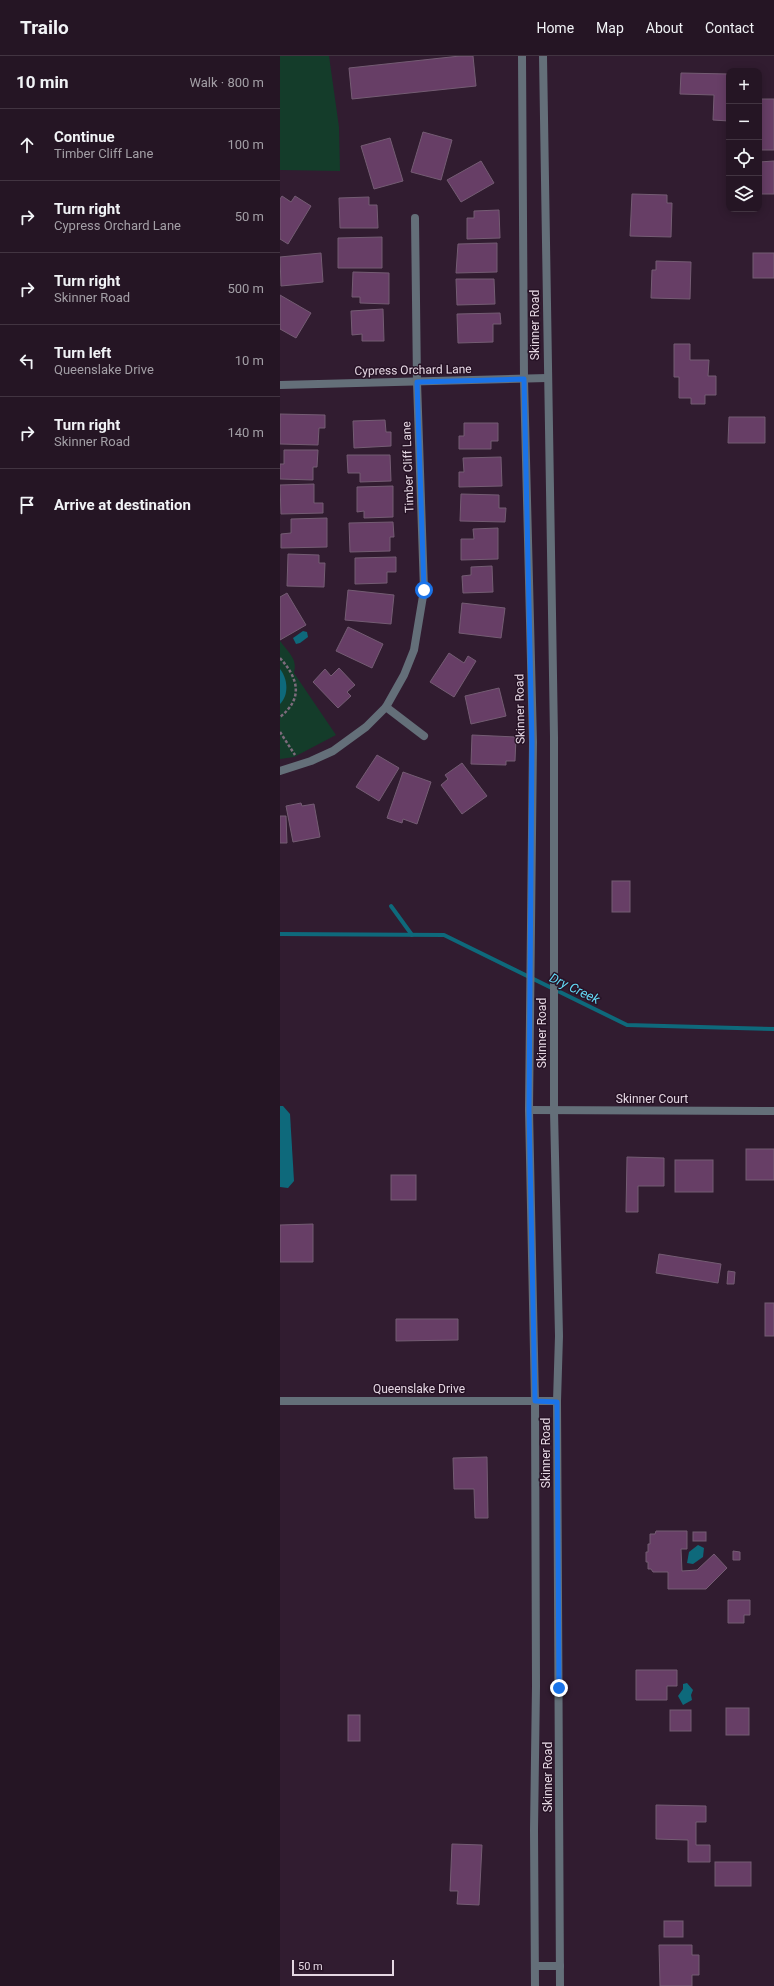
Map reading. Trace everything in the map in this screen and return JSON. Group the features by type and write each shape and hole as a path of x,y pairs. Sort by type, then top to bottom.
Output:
{"street":[{"name":"Skinner Road","path":"522,56 524,379 532,742 529,1110 535,1401 535,1986"},
{"name":"Skinner Road","path":"543,56 546,132 547,378 554,737 554,1111 559,1336 557,1402 560,1986"},
{"name":"Timber Cliff Lane","path":"280,771 333,751 351,739 386,707 404,675 414,650 424,590 417,382 415,218"},
{"name":"Cypress Orchard Lane","path":"280,385 547,378"},
{"path":"386,707 424,736"},
{"name":"Skinner Court","path":"529,1110 774,1111"},
{"name":"Queenslake Drive","path":"280,1401 557,1402"},
{"path":"535,1966 560,1966"}],"path":[{"path":"280,658 291,671 296,685 293,702 286,712 280,717"},
{"path":"280,732 301,764"}],"green space":[{"path":"280,56 329,56 339,127 340,171 280,170"},
{"path":"280,641 289,652 295,664 294,673 336,735 294,757 280,759"}],"water":[{"path":"303,631 307,632 308,637 296,644 293,638"},
{"path":"280,669 285,677 286,692 280,704"},
{"path":"280,1106 283,1106 290,1114 294,1181 288,1188 280,1187"},
{"path":"698,1545 704,1548 703,1557 693,1564 687,1563 689,1552"},
{"path":"687,1683 693,1690 691,1695 692,1700 683,1705 678,1696 683,1689 683,1684"}],"building":[{"path":"460,56 473,56 476,86 352,99 349,68"},
{"path":"681,73 726,74 726,121 713,120 714,95 680,94"},
{"path":"762,99 774,99 774,150 762,150"},
{"path":"423,132 452,140 441,180 411,172"},
{"path":"390,138 403,181 374,189 361,146"},
{"path":"481,161 494,183 461,202 447,180"},
{"path":"774,161 774,194 762,194 762,162"},
{"path":"632,194 667,195 667,203 672,203 671,237 630,236"},
{"path":"282,196 291,202 295,196 311,206 288,244 280,239 280,199"},
{"path":"369,197 369,205 377,205 378,228 340,228 339,198"},
{"path":"499,210 500,238 467,239 467,218 474,218 474,211"},
{"path":"382,237 382,268 338,268 338,238"},
{"path":"497,243 497,272 456,273 458,244"},
{"path":"321,253 323,282 281,286 280,257"},
{"path":"753,253 774,253 774,278 753,278"},
{"path":"656,261 691,262 690,299 651,298 652,270 656,270"},
{"path":"353,272 389,273 389,304 360,303 360,297 352,297"},
{"path":"456,279 494,279 495,304 457,305"},
{"path":"280,295 311,313 296,338 280,329"},
{"path":"383,309 384,341 362,341 362,334 352,335 351,311"},
{"path":"500,313 501,324 493,324 493,342 458,343 457,314"},
{"path":"674,344 690,344 690,360 709,360 708,376 716,376 716,395 705,395 705,404 691,404 691,398 679,398 679,377 674,377"},
{"path":"280,414 325,415 325,428 319,428 318,445 280,444"},
{"path":"729,417 765,417 765,443 728,443"},
{"path":"385,420 386,432 391,432 391,446 354,448 353,421"},
{"path":"464,423 498,423 498,441 491,441 491,449 459,449 459,436 464,436"},
{"path":"284,450 318,450 317,467 313,467 313,480 280,479 280,464 284,464"},
{"path":"347,455 390,455 391,481 360,482 360,473 348,473"},
{"path":"501,457 502,486 459,487 459,472 464,472 463,458"},
{"path":"314,484 314,503 323,503 323,513 281,514 280,485"},
{"path":"393,486 393,517 364,518 364,511 357,512 357,487"},
{"path":"461,494 499,495 499,508 506,508 505,522 460,521"},
{"path":"327,518 327,547 281,548 281,534 291,533 291,519"},
{"path":"393,522 394,537 390,537 390,551 350,552 349,523"},
{"path":"498,528 498,559 461,560 461,539 474,539 473,529"},
{"path":"288,554 319,555 319,563 325,563 324,587 287,586"},
{"path":"396,557 396,572 387,572 387,583 355,584 355,558"},
{"path":"492,566 493,592 463,593 462,576 471,575 471,567"},
{"path":"348,590 394,595 391,624 345,620"},
{"path":"287,593 306,625 280,640 280,597"},
{"path":"462,603 505,608 501,638 459,633"},
{"path":"348,627 383,644 372,668 336,651"},
{"path":"449,653 464,663 468,656 476,661 454,697 430,682"},
{"path":"339,668 355,685 347,692 351,696 338,708 313,682 325,669 331,676"},
{"path":"499,688 506,716 471,724 465,696"},
{"path":"472,735 516,737 515,761 506,761 506,765 471,764"},
{"path":"377,755 399,768 379,801 356,787"},
{"path":"462,763 487,796 462,814 441,785 448,779 445,775"},
{"path":"403,772 431,782 417,824 403,819 402,823 387,818"},
{"path":"301,803 302,806 314,804 320,837 293,842 286,806"},
{"path":"280,816 286,816 287,843 280,843"},
{"path":"612,881 630,881 630,912 612,912"},
{"path":"746,1149 774,1149 774,1180 746,1180"},
{"path":"627,1157 664,1158 664,1186 638,1186 638,1212 626,1212"},
{"path":"675,1160 713,1160 713,1192 675,1192"},
{"path":"391,1175 416,1175 416,1200 391,1200"},
{"path":"313,1224 313,1262 280,1262 280,1225"},
{"path":"659,1254 721,1264 718,1283 656,1273"},
{"path":"728,1271 735,1272 734,1284 727,1284"},
{"path":"765,1303 774,1303 774,1336 765,1336"},
{"path":"396,1319 458,1319 458,1340 396,1341"},
{"path":"487,1457 488,1518 475,1518 474,1489 454,1489 453,1458"},
{"path":"656,1531 687,1531 687,1549 681,1549 682,1571 697,1570 714,1554 727,1568 706,1589 668,1589 668,1572 653,1572 651,1569 648,1569 648,1562 646,1562 646,1552 648,1552 648,1544 650,1544 650,1534 655,1534"},
{"path":"693,1532 706,1532 706,1541 693,1541"},
{"path":"733,1551 740,1552 740,1560 733,1560"},
{"path":"728,1600 750,1600 750,1615 744,1615 744,1623 728,1623"},
{"path":"636,1670 677,1670 677,1686 667,1686 667,1700 636,1700"},
{"path":"726,1708 749,1708 749,1735 726,1735"},
{"path":"670,1710 691,1710 691,1731 670,1731"},
{"path":"348,1715 360,1715 360,1741 348,1741"},
{"path":"656,1805 706,1806 706,1822 696,1822 696,1845 710,1845 710,1862 688,1862 688,1840 656,1839"},
{"path":"452,1844 482,1845 479,1905 457,1904 458,1891 450,1891"},
{"path":"715,1862 751,1862 751,1886 715,1886"},
{"path":"664,1921 683,1921 683,1937 664,1937"},
{"path":"659,1945 692,1945 692,1955 699,1955 699,1975 692,1975 692,1986 660,1986"}],"waterway":[{"path":"391,906 412,935"},
{"name":"Dry Creek","path":"280,934 444,935 627,1025 774,1029"}],"route":[{"path":"424,590 417,382 524,379 532,742 529,1110 535,1401 557,1402 559,1688"}]}
